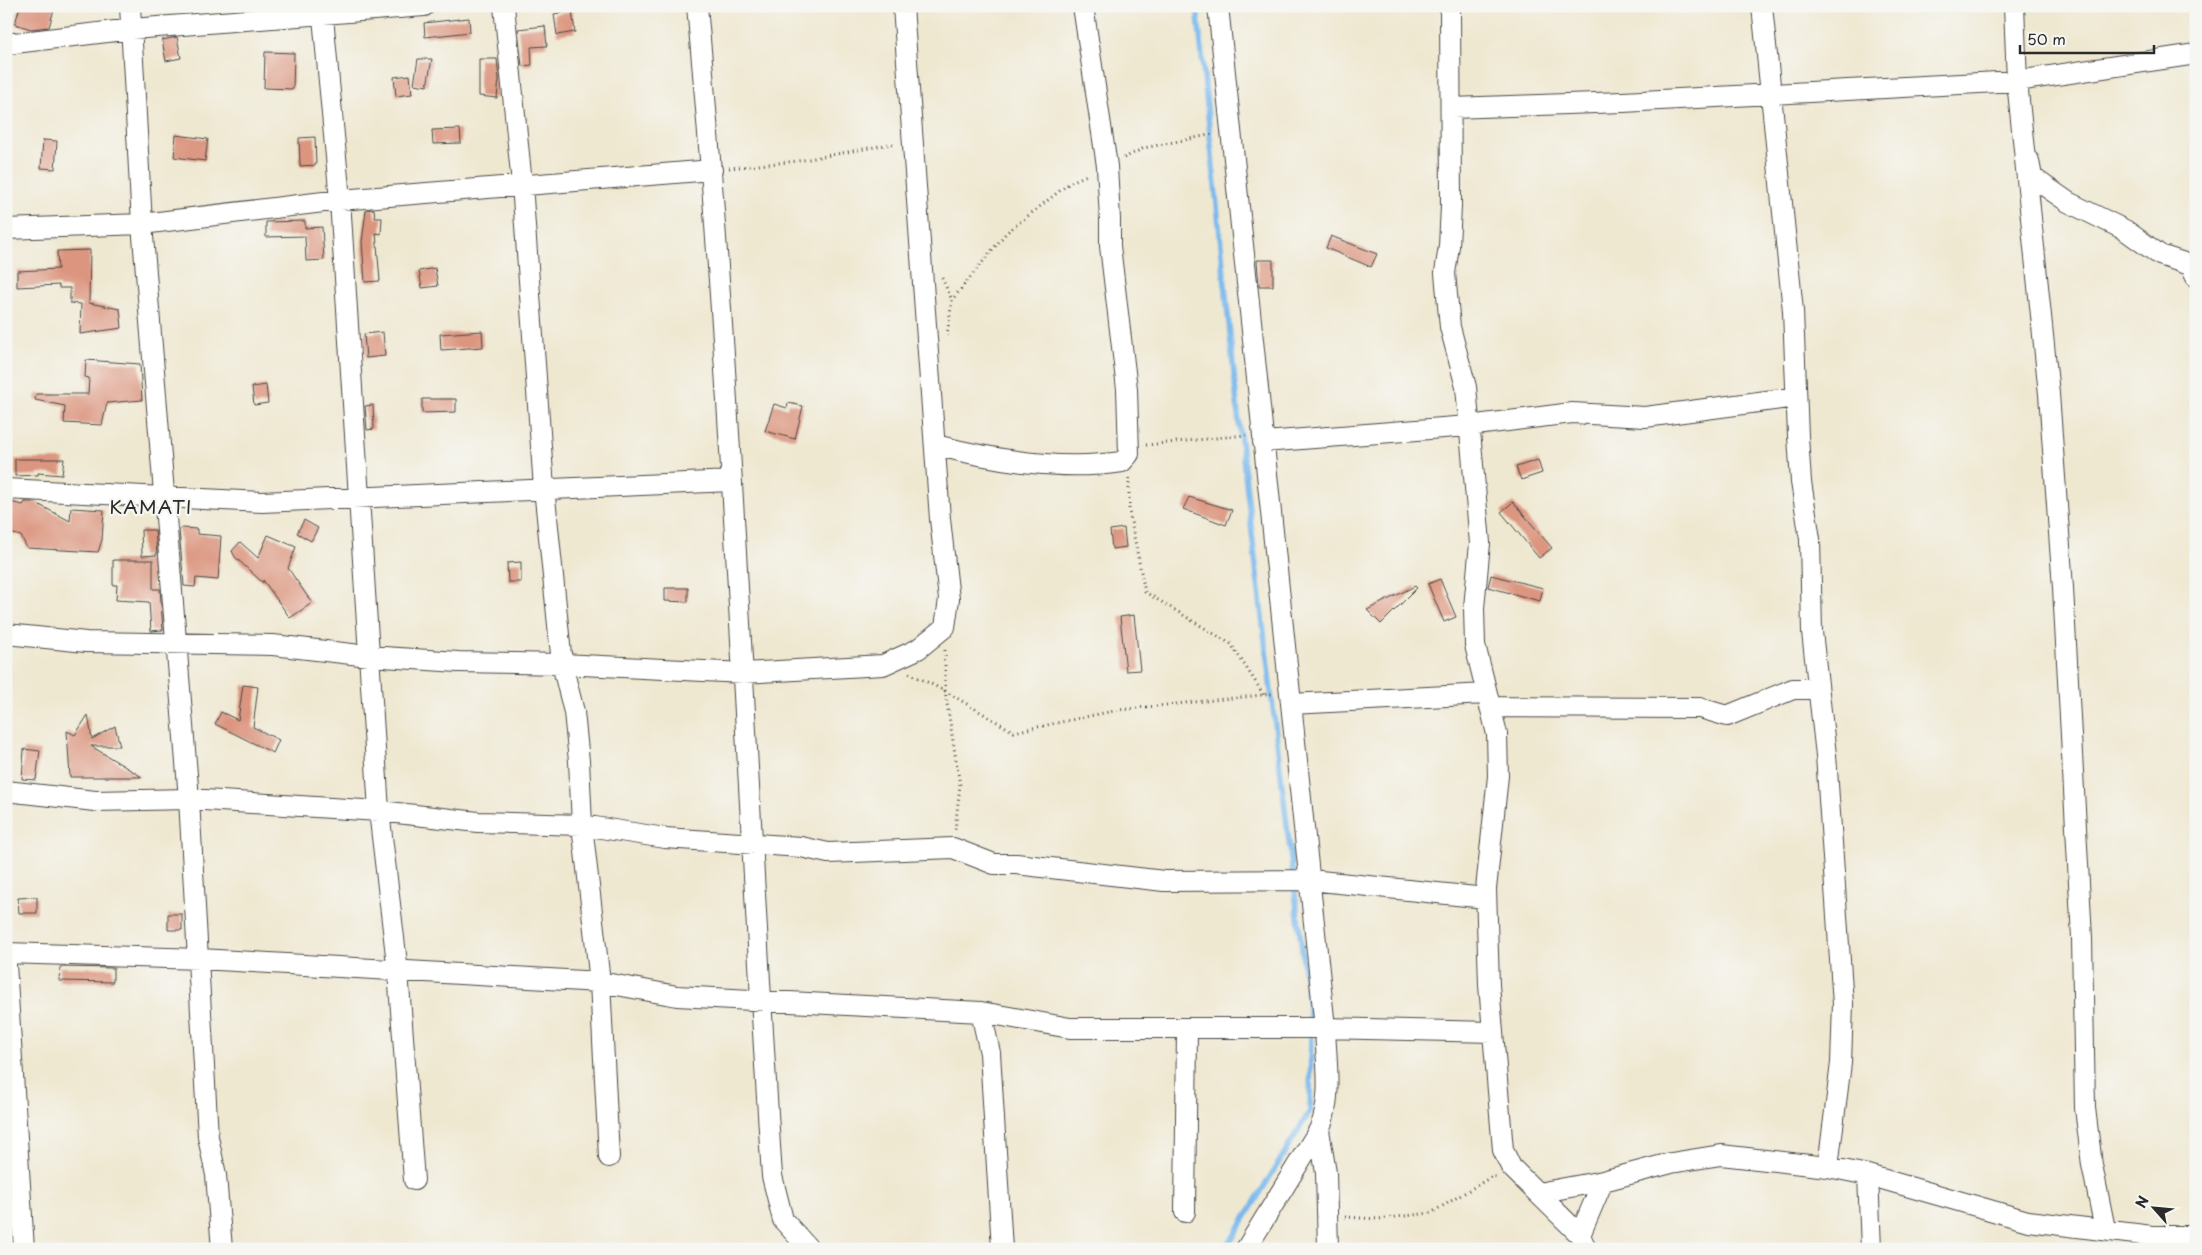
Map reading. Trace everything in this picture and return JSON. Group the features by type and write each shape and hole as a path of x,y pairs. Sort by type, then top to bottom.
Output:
{"street":[{"path":"130,6 142,224 189,799 200,958 208,1137 216,1175 222,1249"},
{"path":"6,44 322,10 424,6"},
{"path":"504,6 522,184 544,488 562,664 574,712 579,761 582,825 600,982 609,1158"},
{"path":"697,6 712,170 744,673 772,1176 783,1220 809,1249"},
{"path":"6,634 86,642 273,645 369,656 458,662 562,664 744,673 883,665 918,649 945,627 949,600 935,445 903,6"},
{"path":"935,445 998,460 1038,463 1109,464 1122,462 1129,450 1127,389 1110,246 1107,166 1083,6"},
{"path":"1218,6 1325,1028 1327,1101 1326,1116 1319,1130 1246,1249"},
{"path":"1450,6 1450,230 1445,273 1450,327 1466,387 1480,543 1474,608 1475,645 1497,734 1498,776 1486,898 1493,1032 1503,1150 1506,1161 1583,1242 1603,1181"},
{"path":"1762,6 1793,311 1801,482 1810,539 1812,632 1826,755 1843,1004 1841,1063 1828,1167"},
{"path":"2014,6 2022,132 2049,394 2066,626 2082,938 2085,1108 2092,1165 2105,1229"},
{"path":"322,10 340,200 379,811 398,972 414,1180"},
{"path":"1450,108 1622,102 2018,81 2196,54"},
{"path":"2022,132 2032,177 2068,202 2125,230 2160,255 2190,265 2196,277"},
{"path":"6,228 142,224 340,200 712,170"},
{"path":"1263,442 1468,426 1572,412 1645,417 1796,397"},
{"path":"6,489 61,494 165,496 262,502 731,481"},
{"path":"1291,704 1488,701 1700,708 1726,716 1793,689 1818,689"},
{"path":"6,792 95,801 189,799 379,811 478,822 582,825 665,838 801,847 828,853 953,848 994,864 1016,864 1164,881 1310,880 1486,898"},
{"path":"6,953 200,958 398,972 600,982 677,996 981,1012 1070,1028 1325,1028 1493,1032"},
{"path":"6,964 11,1103 24,1249"},
{"path":"981,1012 990,1053 1002,1249"},
{"path":"1185,1212 1187,1028"},
{"path":"1319,1130 1326,1173 1328,1249"},
{"path":"1538,1193 1603,1181 1672,1163 1721,1155 1828,1167 1868,1174 2028,1221 2105,1229 2153,1242 2196,1236"},
{"path":"1868,1174 1870,1249"}],"path":[{"path":"946,346 952,300 1006,233 1071,182 1144,148 1204,135"},
{"path":"712,170 798,161 891,144 914,153"},
{"path":"939,272 952,300"},
{"path":"883,665 916,675 1014,732 1118,710 1264,695 1231,644 1145,592 1129,512 1129,450 1236,437"},
{"path":"945,627 945,691 960,785 953,848"},
{"path":"1327,1215 1378,1219 1431,1213 1492,1177 1522,1177"}],"building":[{"path":"20,6 55,6 49,27 31,29 15,24"},
{"path":"572,11 575,32 557,35 554,14"},
{"path":"469,18 470,32 425,37 424,23"},
{"path":"545,26 547,46 531,47 532,65 522,66 518,29"},
{"path":"177,37 181,58 166,61 162,40"},
{"path":"265,52 294,53 293,89 264,88"},
{"path":"418,59 432,59 427,86 414,84"},
{"path":"479,59 497,59 499,79 497,98 479,96"},
{"path":"410,75 412,94 396,96 394,77"},
{"path":"460,129 461,143 433,144 432,130"},
{"path":"176,135 208,139 205,161 174,157"},
{"path":"315,137 316,165 300,166 299,138"},
{"path":"43,140 57,141 55,169 41,168"},
{"path":"374,209 375,218 382,218 381,234 376,233 380,281 365,282 362,242 366,210"},
{"path":"305,221 305,228 322,227 324,260 306,261 305,236 266,237 266,222"},
{"path":"1331,236 1377,254 1371,267 1326,248"},
{"path":"90,250 89,303 120,309 122,328 80,334 81,304 70,303 70,288 59,288 59,285 17,287 17,271 58,269 57,251"},
{"path":"1257,260 1273,260 1273,286 1259,286"},
{"path":"435,268 438,286 422,288 419,271"},
{"path":"482,331 483,347 441,350 440,334"},
{"path":"383,332 385,356 366,358 364,334"},
{"path":"86,360 140,364 142,400 107,403 102,425 64,423 65,406 35,400 36,394 88,394 89,378 85,377"},
{"path":"266,385 268,403 254,405 252,387"},
{"path":"422,399 456,399 456,412 422,413"},
{"path":"788,403 803,406 795,439 765,431 774,404 787,408"},
{"path":"373,405 374,429 367,430 365,406"},
{"path":"15,459 64,459 62,475 38,473 38,475 15,476"},
{"path":"1538,460 1542,473 1521,480 1516,467"},
{"path":"1189,497 1232,510 1226,525 1183,509"},
{"path":"6,501 23,505 25,502 34,502 70,521 71,508 104,510 102,540 98,552 27,548 21,536 6,532"},
{"path":"1513,502 1552,548 1539,558 1501,512"},
{"path":"304,520 318,528 311,541 297,533"},
{"path":"182,528 197,529 197,534 221,536 218,580 196,578 195,587 184,586 179,530"},
{"path":"1124,528 1126,547 1112,549 1110,530"},
{"path":"141,530 155,530 157,555 142,556"},
{"path":"268,535 296,547 288,568 312,603 290,618 263,580 263,583 235,557 232,551 240,542 258,558"},
{"path":"113,560 153,560 153,589 160,589 163,630 151,631 149,602 116,600 117,585 113,585"},
{"path":"521,562 521,582 508,582 507,563"},
{"path":"1491,575 1543,588 1540,601 1488,587"},
{"path":"1440,579 1456,617 1444,622 1428,584"},
{"path":"1415,586 1417,588 1381,624 1367,610"},
{"path":"665,588 688,588 688,602 665,601"},
{"path":"1134,615 1140,670 1126,671 1120,617"},
{"path":"243,685 258,687 253,727 279,740 273,753 215,724 221,712 238,720"},
{"path":"88,715 92,739 115,726 120,746 91,746 142,777 70,777 67,731 75,735"},
{"path":"24,749 40,751 36,780 22,779"},
{"path":"37,897 37,913 19,913 18,898"},
{"path":"168,914 182,914 182,930 168,930"},
{"path":"60,967 113,968 113,982 59,981"}],"waterway":[{"path":"1197,6 1239,424 1311,1026 1310,1111 1226,1249"}],"district":[{"name":"KAMATI","path":"151,507"}]}
